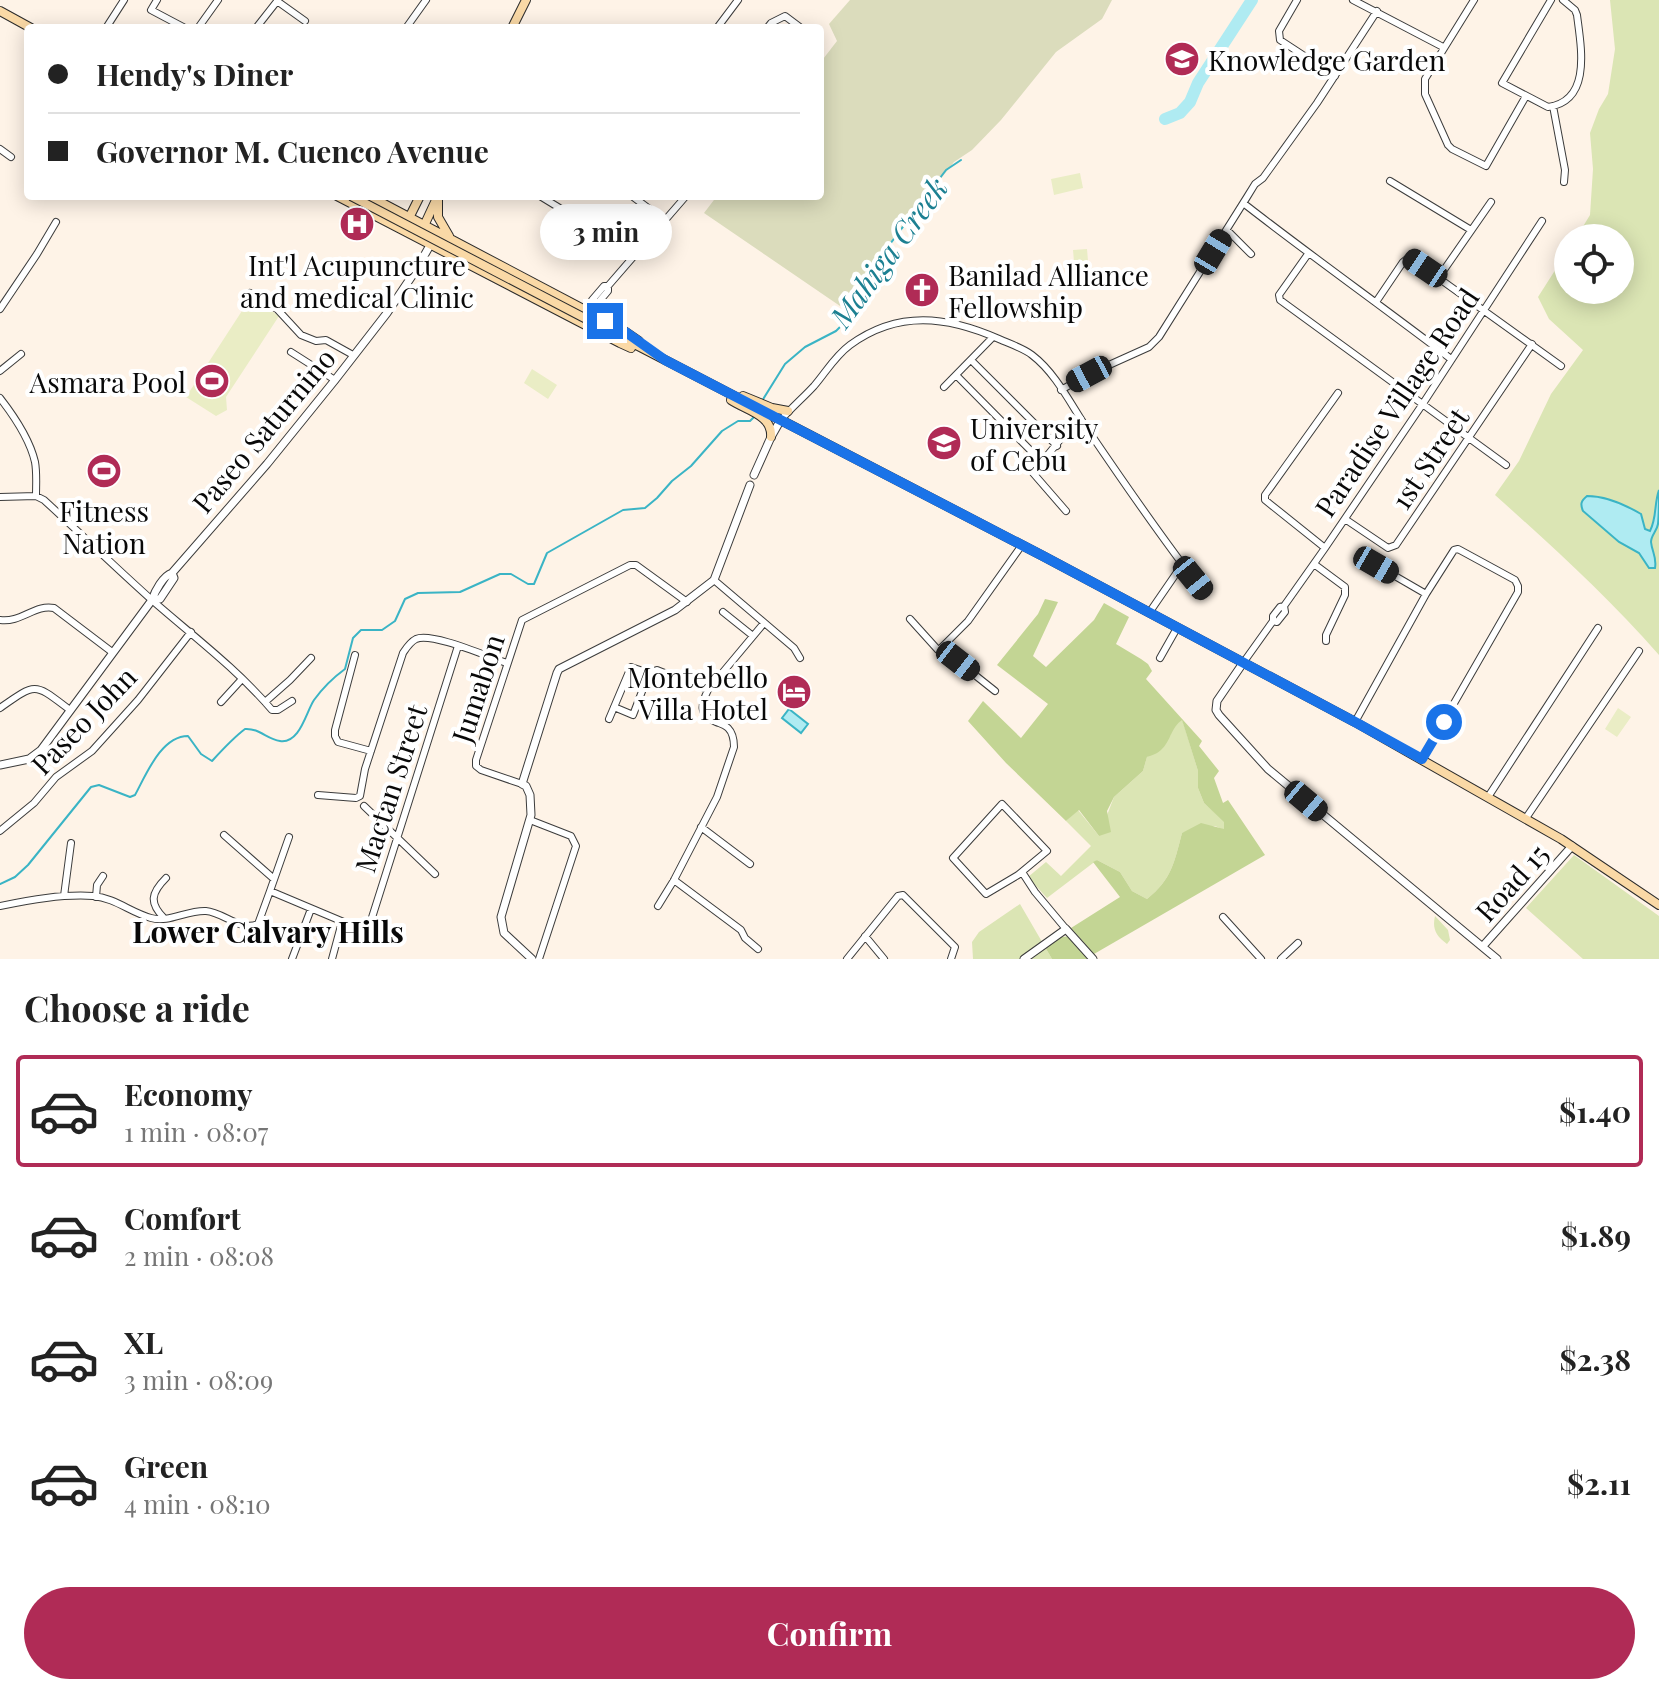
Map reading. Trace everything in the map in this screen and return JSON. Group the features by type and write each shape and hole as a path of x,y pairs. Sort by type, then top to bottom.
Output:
{"main road":[{"path":"514,24 526,0"},
{"path":"0,11 24,24"},
{"path":"354,200 375,216 620,343 665,360"},
{"path":"355,200 1022,545 1355,722 1526,818 1659,905"},
{"path":"376,200 520,276 590,308 665,360"},
{"path":"403,230 418,200"},
{"path":"417,238 436,200"},
{"path":"438,200 439,220 452,240"},
{"path":"375,216 381,211 381,203"},
{"path":"494,277 494,268 500,265"},
{"path":"514,288 520,276"},
{"path":"701,379 741,400"},
{"path":"765,412 788,411"},
{"path":"765,412 771,425 771,437"}],"street":[{"path":"109,24 124,0"},
{"path":"157,0 151,10 170,23"},
{"path":"201,24 218,0"},
{"path":"409,24 426,0"},
{"path":"720,24 738,0"},
{"path":"1297,0 1279,31 1280,40 1335,76"},
{"path":"1353,0 1443,47"},
{"path":"1474,0 1425,79 1425,94 1448,145 1486,166 1526,96"},
{"path":"1551,0 1502,82 1543,105 1553,106 1571,96 1579,80 1581,55 1577,15 1563,0"},
{"path":"259,24 277,1 305,21"},
{"path":"1061,390 1149,347 1159,337 1255,184 1263,178 1335,76 1377,11"},
{"path":"770,24 785,16 796,24"},
{"path":"1553,106 1565,170 1564,182"},
{"path":"0,149 11,157"},
{"path":"1390,181 1471,230"},
{"path":"547,200 602,234 631,258"},
{"path":"637,200 664,220"},
{"path":"590,308 597,304 608,291 608,286 682,200"},
{"path":"1439,277 1491,202"},
{"path":"1247,206 1451,359"},
{"name":"Paradise Village Road","path":"1243,663 1273,621 1277,622 1285,612 1284,606 1422,405 1542,221"},
{"path":"0,309 56,222"},
{"path":"1227,230 1251,254"},
{"name":"Paseo Saturnino","path":"0,765 29,759 41,750 168,574 267,464 387,313 437,232"},
{"path":"1308,254 1279,295 1280,300 1506,465"},
{"path":"1376,302 1403,262 1412,259 1561,366"},
{"path":"250,293 277,309 301,335 316,341 326,340 353,355"},
{"path":"754,475 780,421 846,348 865,336 904,320 937,320 964,326 1031,354 1049,372 1203,591"},
{"path":"944,387 993,337"},
{"name":"1st Street","path":"1345,519 1388,548 1396,545 1532,344"},
{"path":"291,352 335,380"},
{"path":"1,367 21,354"},
{"path":"971,360 1057,446"},
{"path":"956,375 1042,462"},
{"path":"1325,548 1265,500 1265,495 1338,393"},
{"path":"0,398 16,421 32,454 36,496"},
{"path":"1066,511 1033,473 1080,419"},
{"path":"532,959 504,933 501,917 530,820 530,795 522,784 559,669 675,610 714,580 750,485"},
{"path":"0,497 36,496 44,500 275,711 292,701"},
{"path":"941,648 968,621 1022,545"},
{"path":"1355,722 1454,550 1458,549 1515,580 1518,592 1422,759"},
{"path":"1314,564 1345,587 1345,595 1326,641"},
{"name":"Jumabon","path":"522,784 481,770 476,766 476,760 522,620 630,565 636,565 687,602"},
{"path":"1149,613 1182,565"},
{"path":"1376,565 1426,594"},
{"path":"714,580 794,648 800,658"},
{"path":"0,620 13,621 43,608 54,608 112,652"},
{"path":"723,612 753,636"},
{"path":"910,619 938,650 941,648 995,691"},
{"path":"658,906 717,797 734,747 728,728 704,714 702,701 764,623"},
{"path":"1160,658 1177,628"},
{"path":"1488,797 1598,628"},
{"name":"Paseo John","path":"0,831 34,803 56,777 92,751 138,700 191,632"},
{"path":"318,795 360,796 365,769 403,653 410,643 419,637 432,637 507,663"},
{"name":"Mactan Street","path":"342,922 365,931 369,927 458,646"},
{"path":"1526,818 1639,651"},
{"path":"355,655 335,736 338,742 371,751"},
{"path":"265,702 311,658"},
{"path":"1243,663 1217,701 1216,710 1268,769 1497,959"},
{"path":"609,719 631,667 649,673 660,670 708,690"},
{"path":"614,707 633,715 649,673"},
{"path":"221,702 242,679"},
{"path":"0,708 21,693 35,688 42,689 70,710"},
{"path":"1002,804 1047,851 1022,872 986,894 953,858 1002,804"},
{"path":"364,806 435,874"},
{"path":"530,820 571,836 576,846 539,959"},
{"path":"701,827 750,864"},
{"path":"224,835 274,879"},
{"path":"0,906 64,896 96,897 110,899 152,919 198,911 216,912 252,926 258,924 289,837"},
{"path":"64,896 71,843"},
{"name":"Road 15","path":"1483,946 1572,846"},
{"path":"1022,872 1035,892 1093,959"},
{"path":"96,897 97,885 103,876"},
{"path":"165,919 154,907 154,902 157,887 166,878"},
{"path":"674,880 741,930 758,949"},
{"path":"270,891 342,922 332,959"},
{"path":"847,959 898,896 903,895 955,947 951,959"},
{"path":"292,959 311,909"},
{"path":"1223,917 1261,959"},
{"path":"1024,959 1066,929"},
{"path":"865,936 884,959"},
{"path":"1281,959 1298,943"},
{"path":"1038,949 1044,959"}],"green space":[{"path":"850,0 1112,0 1102,19 1056,52 1001,120 972,150 954,162 840,306 704,213 714,200 824,200 824,58 837,41 829,24"},
{"path":"1610,0 1659,0 1659,655 1600,592 1495,495 1519,461 1551,394 1583,350 1549,319 1538,297 1554,272 1554,304 1634,304 1634,224 1585,224 1590,215 1593,169 1590,133 1608,94 1615,49"},
{"path":"1080,173 1083,188 1054,195 1051,179"},
{"path":"1087,249 1090,284 1076,285 1073,250"},
{"path":"251,297 279,316 226,397 227,410 216,416 186,397"},
{"path":"532,369 557,385 548,399 524,383"},
{"path":"1045,599 1058,602 1033,656 1046,667 1094,620 1104,603 1129,617 1116,644 1148,664 1152,671 1146,679 1202,741 1199,746 1219,771 1214,778 1223,803 1228,800 1265,855 1094,954 1071,928 1120,897 1093,862 1097,860 1120,872 1132,891 1147,899 1167,877 1182,833 1201,823 1224,829 1224,822 1204,803 1182,720 1161,750 1147,757 1143,771 1114,797 1107,811 1111,832 1099,836 1079,810 1066,821 968,721 983,701 1021,738 1048,704 997,665 1038,614"},
{"path":"1618,708 1631,717 1617,737 1605,729"},
{"path":"1182,719 1198,771 1198,788 1204,803 1224,821 1224,830 1215,826 1182,833 1167,877 1147,899 1132,891 1120,872 1097,860 1047,898 1028,877 1046,862 1061,876 1091,846 1066,821 1078,810 1099,836 1114,797 1143,771 1147,757 1170,736 1174,725"},
{"path":"1574,855 1659,916 1659,959 1583,959 1526,908"},
{"path":"1020,904 1052,959 973,959 972,942 979,932"},
{"path":"1435,916 1448,930 1450,940 1447,944 1436,932"},
{"path":"1070,936 1091,959 1052,959 1045,947"}],"water":[{"path":"213,373 217,380 227,382 223,391 213,390 207,385 207,378"},
{"path":"1659,490 1658,524 1651,542 1655,568 1649,568 1639,553 1619,542 1583,511 1582,501 1587,496 1615,501 1641,514 1645,529 1650,531"},
{"path":"789,709 808,724 801,733 782,718"}],"waterway":[{"name":"Mahiga Creek","path":"1165,119 1180,113 1190,102 1198,83 1252,0"},
{"name":"Mahiga Creek","path":"762,401 785,364 805,347 842,325 853,307 862,281 946,170 961,160"},
{"name":"Mahiga Creek","path":"0,884 15,877 28,865 91,787 99,785 130,797 135,795 162,749 178,738 188,736 201,754 212,761 245,729 280,741 293,738 317,696 345,669 353,638 361,630 382,630 395,621 405,599 418,593 460,592 500,574 511,574 534,584 547,553 623,510 645,508 691,466 722,431 738,421 750,421 754,417"}],"place":[{"name":"Knowledge Garden","path":"1182,59"},
{"name":"Int'l Acupuncture and medical Clinic","path":"357,224"},
{"name":"Banilad Alliance Fellowship","path":"922,290"},
{"name":"Asmara Pool","path":"212,381"},
{"name":"University of Cebu","path":"944,443"},
{"name":"Fitness Nation","path":"104,471"},
{"name":"Montebello Villa Hotel","path":"794,692"}],"district":[{"name":"Lower Calvary Hills","path":"268,931"}],"route":[{"path":"605,321 665,360 1043,556 1422,759 1444,722"}]}
